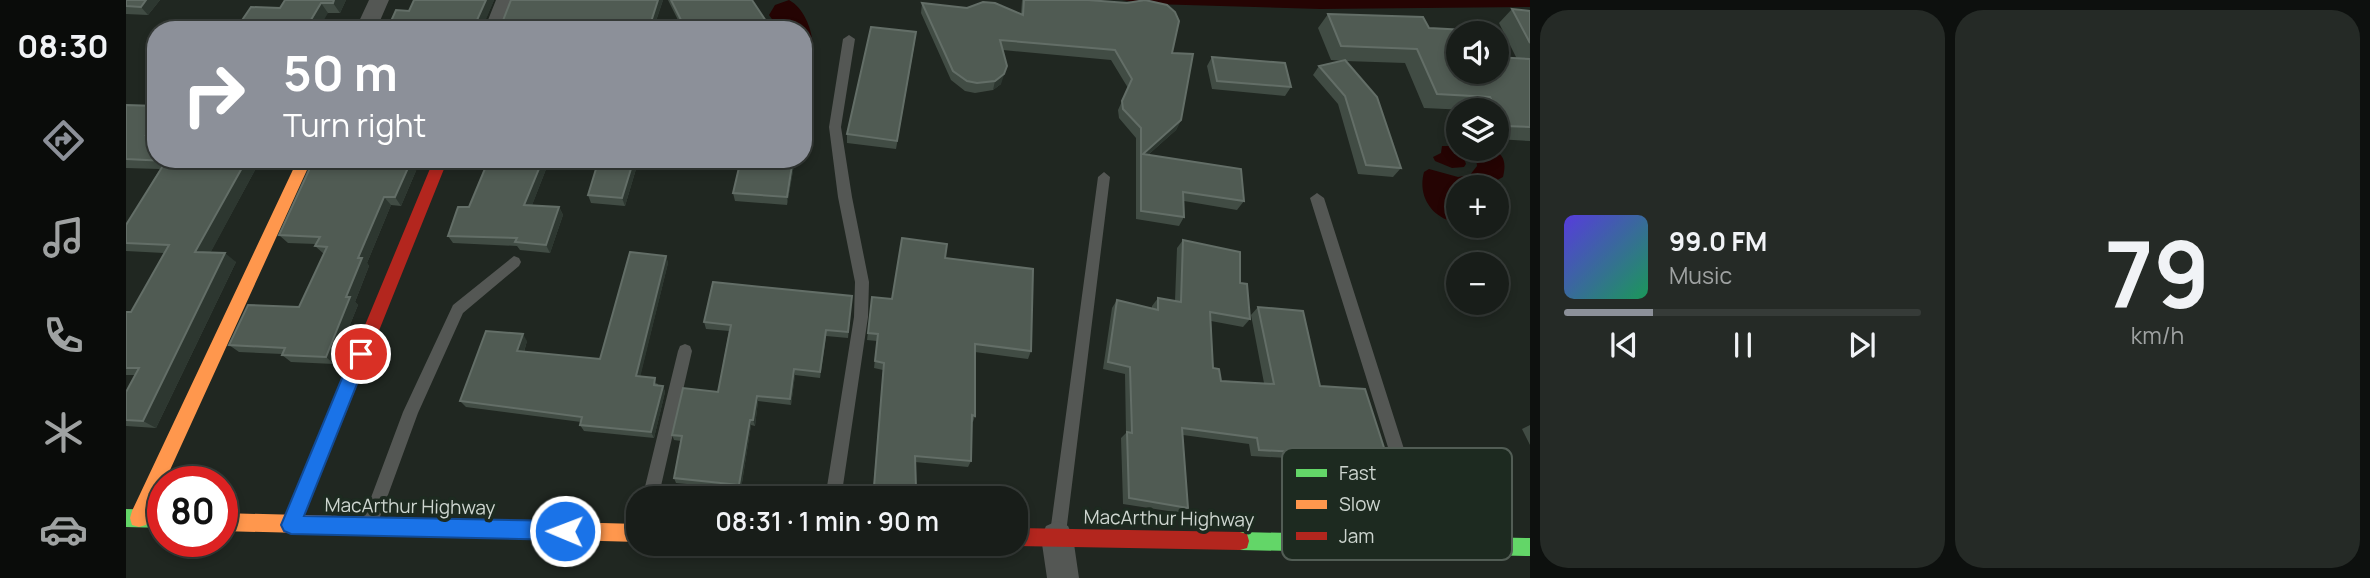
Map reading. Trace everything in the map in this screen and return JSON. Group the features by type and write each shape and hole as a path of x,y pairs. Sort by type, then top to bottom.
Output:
{"main road":[{"path":"133,518 301,168"},
{"path":"291,525 436,168"},
{"name":"MacArthur Highway","path":"238,523 626,533"},
{"name":"MacArthur Highway","path":"1028,537 1282,541"},
{"name":"MacArthur Highway","path":"1512,546 1530,547"}],"street":[{"path":"369,21 379,0"},
{"path":"498,21 506,0"},
{"path":"1057,537 1063,578"}],"lane":[{"path":"835,486 861,317 862,282 845,197 835,127 849,38"},
{"path":"1057,537 1104,177"},
{"path":"1317,198 1396,448"},
{"path":"368,527 411,412 458,309 514,262"},
{"path":"653,486 685,351"}],"shaded area":[{"path":"789,0 803,13 807,21 773,21 769,15 775,5"},
{"path":"1122,0 1530,0 1530,7 1320,9 1152,4"},
{"path":"1442,146 1446,146 1446,161 1465,161 1466,164 1464,167 1452,168 1435,161 1433,157 1441,153"},
{"path":"1476,161 1504,161 1503,175 1470,175 1477,166"},
{"path":"1429,169 1451,175 1446,175 1446,219 1431,208 1424,195 1424,172"}],"building":[{"path":"126,0 146,0 141,7 126,6"},
{"path":"285,0 334,0 333,3 321,3 310,21 241,21 251,7 280,8"},
{"path":"414,0 486,0 478,21 391,21 396,10 409,11"},
{"path":"511,0 658,0 651,21 503,21"},
{"path":"671,0 752,0 766,21 682,21"},
{"path":"1024,0 1127,3 1145,0 1167,5 1175,12 1179,21 1172,53 1193,54 1181,120 1143,154 1241,169 1244,201 1183,192 1184,217 1141,211 1141,128 1123,109 1122,101 1132,79 1115,50 1000,40 1007,66 1004,74 995,81 967,81 953,71 922,3 967,8 983,2 995,3 1023,15"},
{"path":"1512,9 1530,11 1530,43"},
{"path":"1328,14 1423,17 1429,28 1446,29 1446,84 1509,84 1509,58 1530,59 1530,127 1509,126 1509,98 1437,94 1417,49 1341,46"},
{"path":"871,27 916,32 897,141 847,134"},
{"path":"1212,57 1285,63 1291,87 1217,81"},
{"path":"1345,60 1377,97 1401,168 1366,165 1345,96 1319,66"},
{"path":"126,105 147,106 147,160 126,159"},
{"path":"162,168 242,168 195,252 225,253 143,421 126,420 126,392 139,368 126,368 126,312 131,312 169,245 126,243 126,225"},
{"path":"310,168 408,168 395,197 384,197 358,258 362,258 346,297 350,297 326,357 282,355 285,348 229,345 248,305 299,307 327,247 315,246 320,237 279,235"},
{"path":"485,168 539,168 524,205 559,207 546,245 515,242 517,238 448,236 458,207 469,207"},
{"path":"596,168 631,168 622,198 588,195"},
{"path":"739,168 792,168 787,197 733,193"},
{"path":"902,238 947,244 945,258 1033,269 1031,351 975,344 975,416 972,415 971,461 915,456 916,486 874,486 884,363 875,361 878,334 868,333 872,297 892,299"},
{"path":"1183,240 1240,252 1240,283 1247,284 1250,319 1210,312 1213,368 1219,369 1221,381 1274,384 1258,307 1303,311 1320,386 1365,389 1384,448 1259,450 1257,438 1182,428 1188,508 1129,498 1127,432 1132,433 1130,367 1108,362 1117,300 1158,310 1158,298 1181,302"},
{"path":"630,252 666,256 636,376 655,378 654,385 663,386 651,432 580,425 582,417 460,401 486,331 523,334 517,351 600,359"},
{"path":"713,282 852,296 848,332 826,330 820,372 794,369 790,399 757,396 753,420 750,420 739,485 674,478 682,436 672,435 683,388 718,392 731,325 704,322"}],"traffic: fast":[{"path":"126,518 147,519"},
{"path":"1240,541 1282,542"},
{"path":"1512,547 1530,547"}],"traffic: slow":[{"path":"139,518 301,168"},
{"path":"238,522 626,533"}],"traffic: jam":[{"path":"291,525 437,168"},
{"path":"1028,537 1240,541"}],"route":[{"path":"361,354 291,525 565,531"}]}
